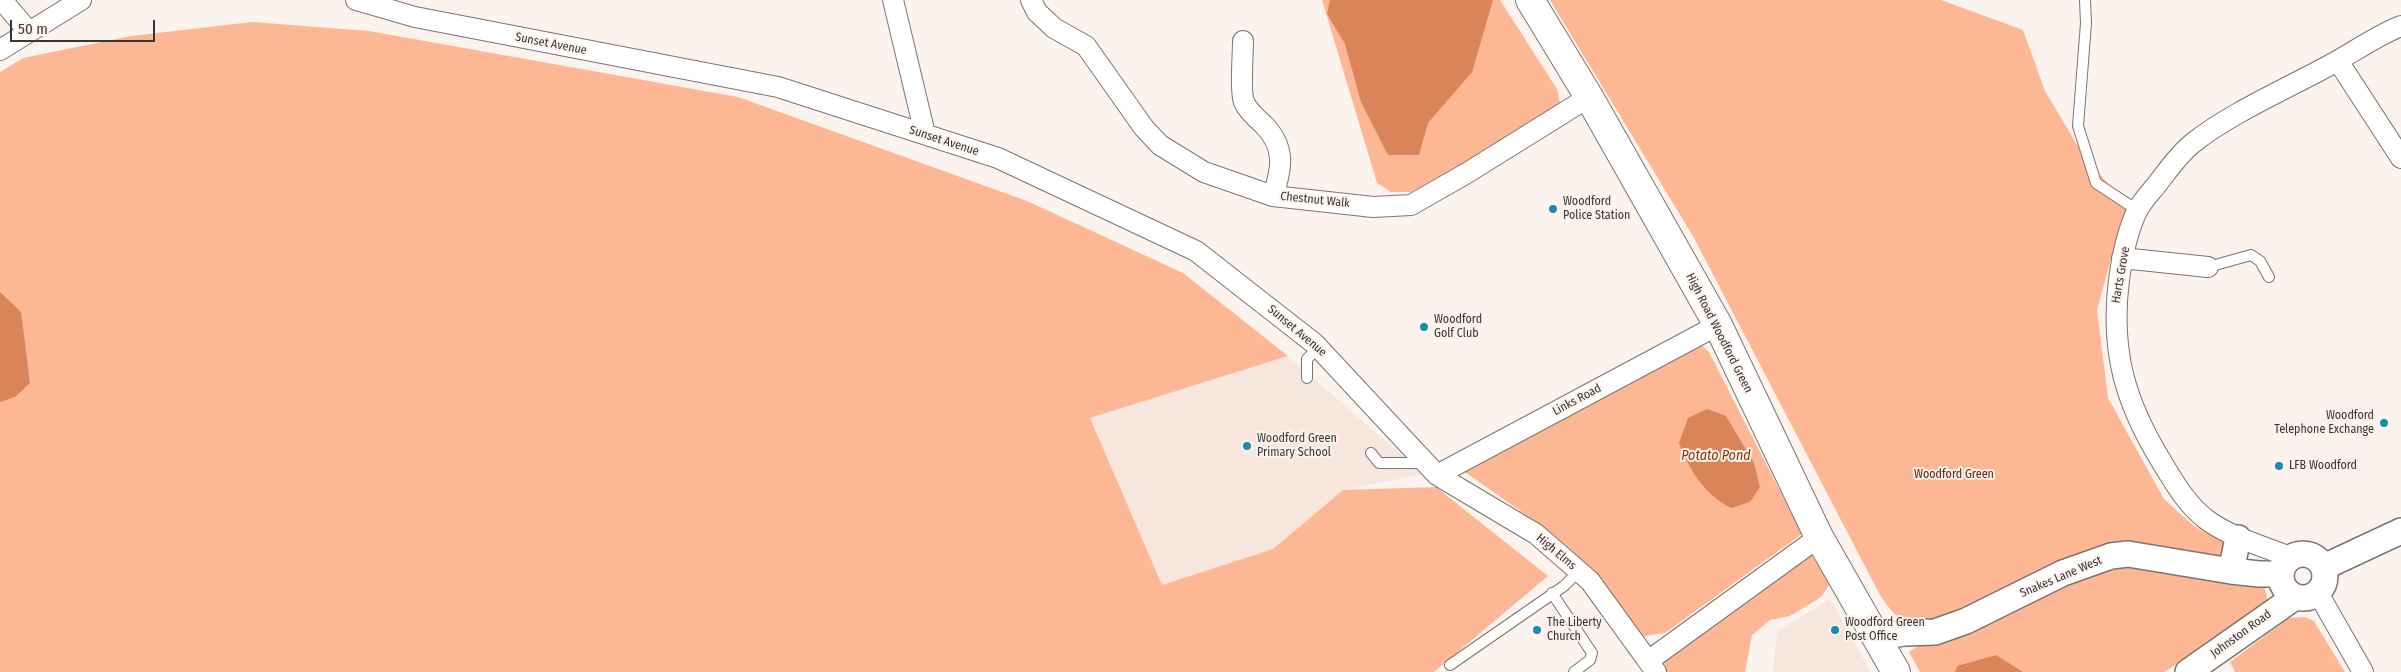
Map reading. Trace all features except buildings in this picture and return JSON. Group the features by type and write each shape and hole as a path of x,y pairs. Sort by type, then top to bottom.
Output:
{"main road":[{"name":"High Road Woodford Green","path":"1530,0 1589,97 1718,325 1819,537 1896,672"}],"street":[{"path":"2,0 29,32"},
{"path":"0,50 81,0"},
{"name":"Sunset Avenue","path":"356,0 418,9 778,87 998,158 1196,251 1319,347 1431,469"},
{"path":"893,0 925,134"},
{"name":"Chestnut Walk","path":"1031,0 1037,12 1054,28 1086,46 1144,128 1160,145 1204,172 1273,196 1373,207 1410,205 1467,173 1589,97"},
{"name":"Harts Grove","path":"2286,566 2262,545 2238,538 2207,520 2178,490 2151,445 2125,385 2117,353 2115,308 2122,258 2137,210 2172,165 2192,144 2217,126 2338,61 2377,35 2401,26"},
{"path":"1243,40 1244,101 1271,133 1281,152 1280,175 1273,196"},
{"path":"2338,61 2401,158"},
{"path":"2122,258 2208,267"},
{"name":"Links Road","path":"1431,469 1718,325"},
{"name":"High Elms","path":"1431,469 1536,534 1579,571 1590,581 1652,666 1819,537"},
{"path":"2324,566 2401,531"},
{"path":"2231,571 2238,538"},
{"path":"2306,595 2324,584 2324,566 2310,554 2301,553 2286,566 2285,589 2306,595 2363,672"},
{"name":"Snakes Lane West","path":"1876,637 1935,632 1966,620 2063,574 2111,556 2128,554 2231,571 2286,566"},
{"name":"Johnston Road","path":"2188,672 2306,595"}],"lane":[{"path":"2085,0 2086,23 2078,126 2096,183 2137,210"},
{"path":"2208,267 2251,254 2260,261 2269,277"},
{"path":"1307,378 1307,359 1319,347"},
{"path":"1371,453 1379,463 1431,469"},
{"path":"1450,666 1552,593 1579,571"},
{"path":"1552,593 1592,653 1590,660 1574,672"}],"shaded area":[{"name":"Woodford Green Primary School","path":"1288,356 1423,474 1343,490 1273,549 1162,585 1090,418"},
{"path":"1830,599 1871,672 1773,672 1777,631"}],"green space":[{"path":"1322,0 1500,0 1557,89 1560,103 1467,161 1411,192 1391,192 1377,183"},
{"name":"Woodford Green","path":"1550,0 1941,0 2023,30 2045,91 2085,158 2131,209 2113,252 2097,310 2108,398 2164,499 2194,526 2227,544 2222,556 2189,550 2118,544 1933,620 1914,621 1896,615 1880,595 1694,238"},
{"path":"252,22 369,31 738,97 1027,201 1183,273 1288,356 1090,418 1162,585 1273,549 1343,490 1436,487 1548,576 1434,672 0,672 0,72 23,58 131,36"},
{"path":"1701,345 1709,352 1802,534 1665,633 1644,636 1623,618 1584,562 1553,534 1462,470"},
{"path":"1810,553 1830,584 1821,597 1790,616 1770,620 1752,635 1745,672 1666,672 1664,659"},
{"path":"2137,565 2263,582 2269,604 2258,613 2205,643 2165,672 1920,672 1909,652 1918,646 1948,637 2094,570"},
{"path":"2305,617 2314,621 2345,672 2235,672 2230,662 2289,618"}],"water":[{"path":"1330,0 1493,0 1472,72 1428,123 1419,155 1388,155 1361,102 1345,44 1327,14"},
{"path":"0,292 21,312 30,383 15,397 0,402"},
{"name":"Potato Pond","path":"1707,409 1726,416 1754,463 1760,487 1750,502 1731,508 1721,502 1699,481 1683,453 1679,443 1688,418"},
{"path":"1996,655 2023,672 1955,672 1957,666"}],"place":[{"name":"Woodford Police Station","path":"1553,209"},
{"name":"Woodford Golf Club","path":"1424,327"},
{"name":"Woodford Telephone Exchange","path":"2384,423"},
{"name":"Woodford Green Primary School","path":"1247,446"},
{"name":"LFB Woodford","path":"2279,466"},
{"name":"The Liberty Church","path":"1537,630"},
{"name":"Woodford Green Post Office","path":"1835,630"}]}
